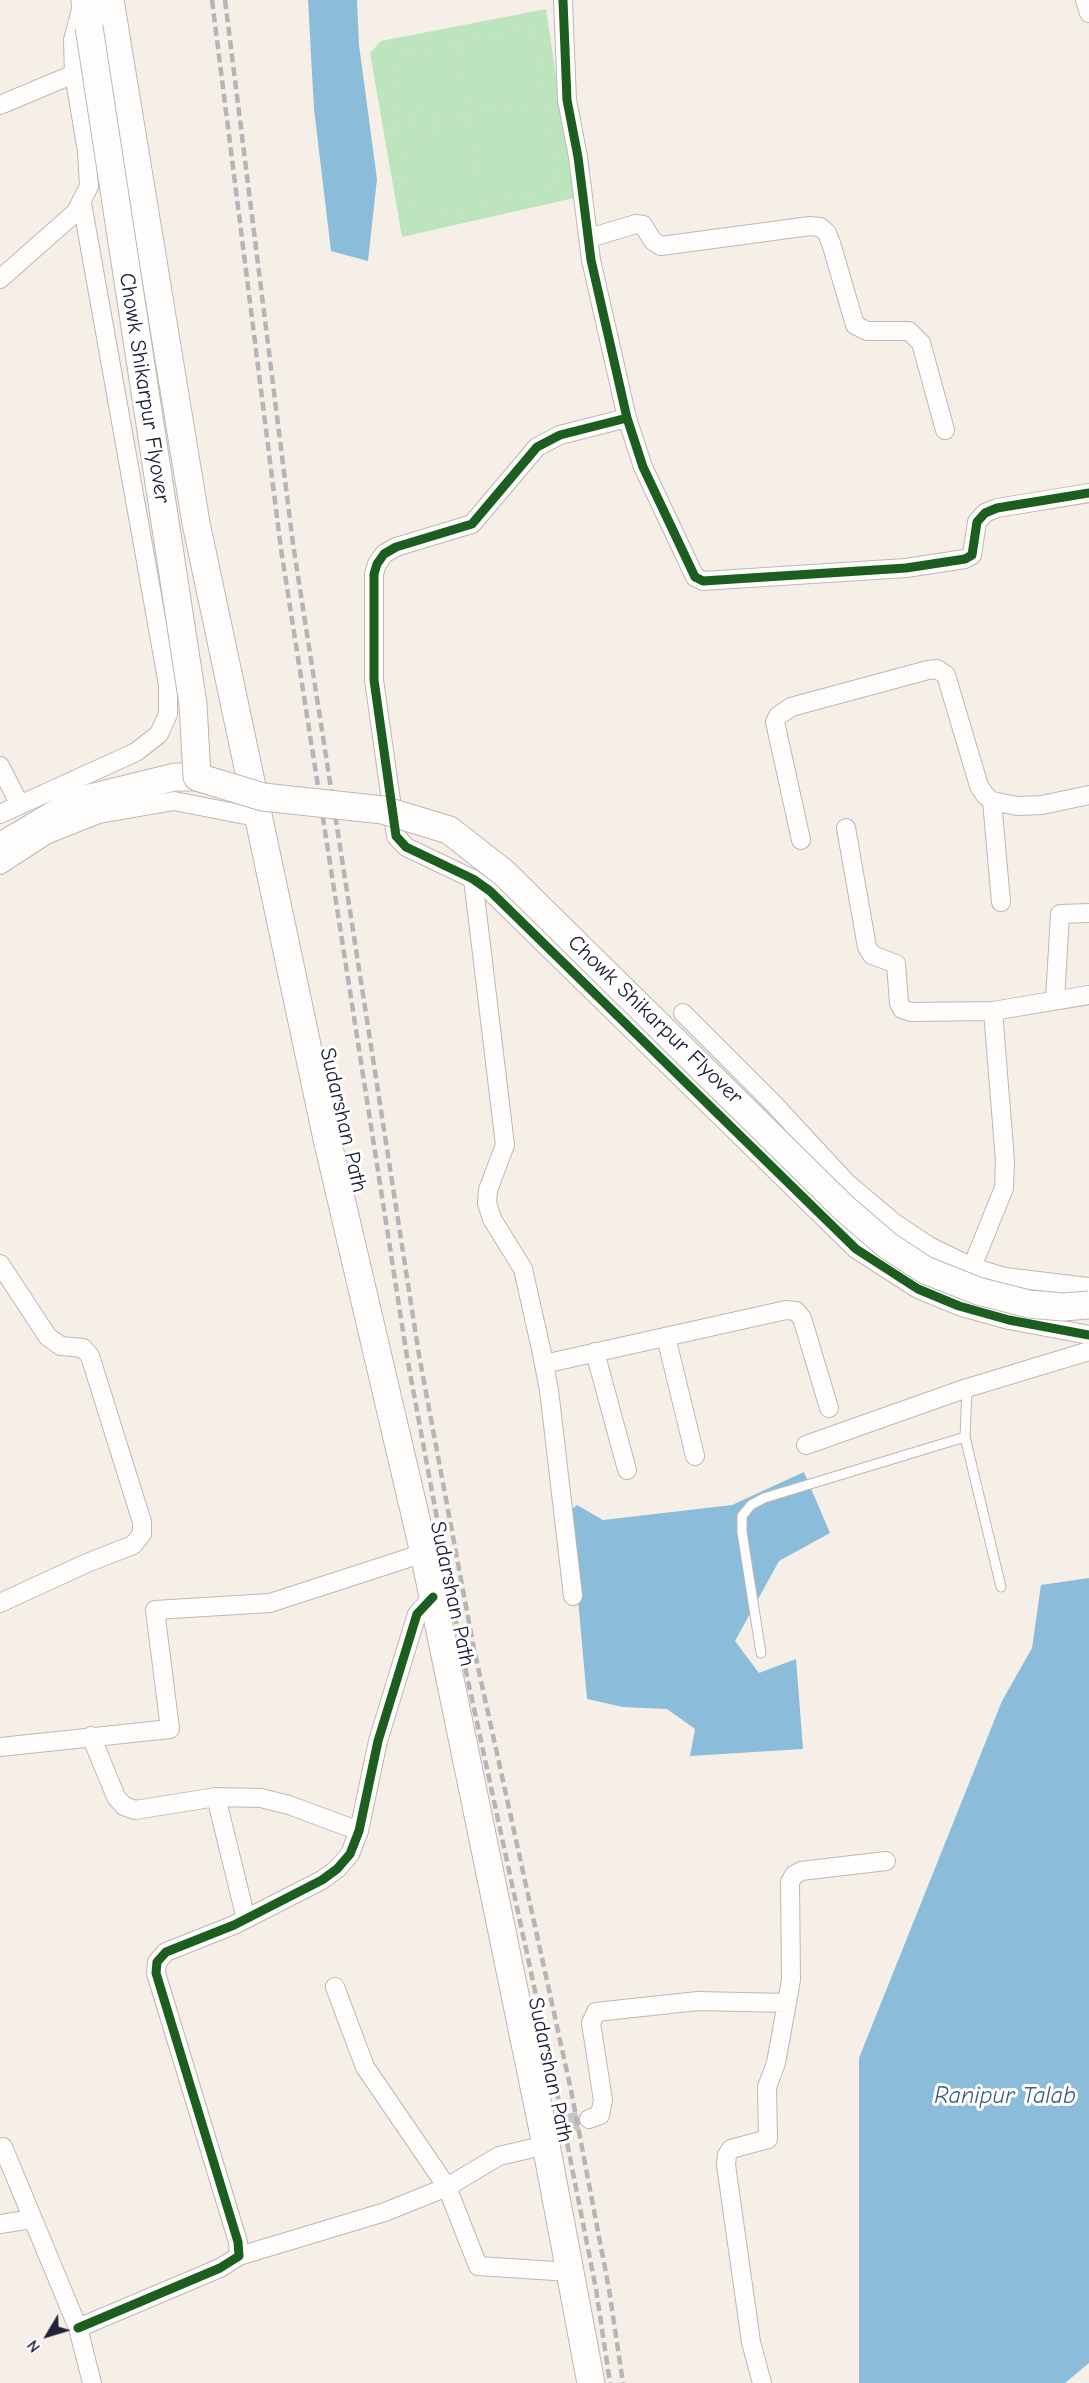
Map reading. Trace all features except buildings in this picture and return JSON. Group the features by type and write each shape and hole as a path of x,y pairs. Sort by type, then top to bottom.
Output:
{"main road":[{"name":"Chowk Shikarpur Flyover","path":"84,0 191,693 197,777"},
{"name":"Sudarshan Path","path":"110,0 196,523 256,817 327,1139 424,1553 550,2133 570,2272 591,2383"},
{"name":"Chowk Shikarpur Flyover","path":"0,847 77,801 175,777 197,777 263,797 383,810 449,830 504,873 844,1208 887,1245 925,1270 978,1292 1029,1304 1089,1305"}],"street":[{"path":"0,279 55,234 82,203 89,186 90,173 74,74 74,40 84,0"},
{"path":"563,0 567,100 591,260 627,418 647,477 691,571 703,581 906,568 965,559 972,555 977,522 985,513 997,508 1089,493"},
{"path":"1085,0 1089,13"},
{"path":"0,105 74,74"},
{"path":"0,814 136,752 159,734 168,714 168,685 82,203"},
{"path":"589,238 636,224 643,225 653,242 662,246 810,226 819,227 827,233 831,243 855,325 867,332 909,331 921,343 945,430"},
{"path":"627,418 560,435 537,447 472,524 396,547 384,554 377,564 374,574 374,680 396,836 406,847 473,879 490,891 856,1249 918,1289 959,1306 1009,1320 1089,1335"},
{"path":"801,840 775,722 777,716 791,707 937,669 946,675 979,786 992,801 1001,902"},
{"path":"0,766 20,805"},
{"path":"992,801 1017,806 1042,805 1089,795"},
{"path":"0,864 46,835 99,814 174,801 256,817"},
{"path":"846,828 867,947 872,955 896,964 899,1003 902,1009 911,1011 993,1011 1089,995"},
{"path":"473,879 505,1145 488,1190 487,1203 492,1219 523,1269 544,1364 573,1596"},
{"path":"1056,1000 1060,914 1089,913"},
{"path":"972,1267 1004,1188 1005,1161 993,1011"},
{"path":"683,1013 772,1102 848,1184 893,1222 929,1246 972,1267 1005,1277 1089,1287"},
{"path":"0,1264 48,1337 61,1346 83,1348 90,1356 142,1528 140,1539 133,1545 87,1563 0,1603"},
{"path":"544,1364 786,1310 796,1311 802,1318 829,1408"},
{"path":"666,1337 695,1456"},
{"path":"806,1445 967,1388 1089,1351"},
{"path":"595,1352 627,1470"},
{"path":"0,1747 170,1729 155,1610 270,1603 424,1553"},
{"path":"239,2256 238,2242 156,1973 157,1962 166,1952 246,1918 337,1869 350,1854 359,1832 378,1742 417,1614 433,1597"},
{"path":"91,1736 116,1797 124,1806 135,1810 216,1797 270,1801 359,1832"},
{"path":"216,1797 246,1918"},
{"path":"762,2383 751,2342 726,2165 731,2149 768,2139 767,2087 776,2063 792,1980 790,1882 794,1875 801,1871 886,1861"},
{"path":"335,1987 364,2067 447,2187 478,2266 570,2272"},
{"path":"589,2119 600,2115 603,2100 591,2024 596,2012 698,2001 787,2003"},
{"path":"78,2328 226,2265 239,2256 385,2212 447,2187 499,2156 550,2133"},
{"path":"3,2147 78,2328 92,2383"},
{"path":"0,2224 32,2219"}],"lane":[{"path":"967,1388 966,1437 1001,1587"},
{"path":"761,1653 742,1532 742,1516 751,1505 786,1491 966,1437"}],"path":[{"path":"533,27 545,103 558,187 424,219 410,207 391,71 403,55 533,27"},
{"path":"458,43 482,206"},
{"path":"438,117 545,103"},
{"path":"419,110 432,110 438,117 436,131 428,136 414,132 411,123 413,115 419,110"},
{"path":"399,126 411,123"}],"green space":[{"path":"546,9 574,198 402,237 370,53 381,41"}],"water":[{"path":"308,0 357,0 359,45 377,179 368,261 331,251 314,109"},
{"path":"804,1472 830,1533 779,1561 735,1641 759,1673 796,1659 803,1749 690,1756 695,1729 667,1709 623,1707 587,1699 570,1511 577,1505 603,1520 732,1505"},
{"name":"Ranipur Talab","path":"1089,1578 1089,2363 1065,2383 859,2383 859,2058 1002,1701 1032,1648 1041,1585"}],"tunnel":[{"path":"561,2124 589,2119"}],"railway":[{"path":"212,0 281,549 407,1357 462,1653 558,2097 596,2289 610,2383"},
{"path":"225,0 293,544 419,1355 474,1649 571,2090 609,2289 623,2383"}],"cycle path":[{"path":"563,0 567,100 578,157 591,260 627,418 643,467 695,577 703,581 906,568 965,559 972,555 977,522 985,513 997,508 1089,493"},
{"path":"627,418 560,435 537,447 472,524 396,547 384,554 377,564 374,574 374,680 396,836 406,847 473,879 490,891 856,1249 918,1289 959,1306 1009,1320 1089,1335"},
{"path":"78,2328 220,2268 239,2256 238,2242 156,1973 157,1962 166,1952 234,1925 322,1880 337,1869 350,1854 359,1831 378,1741 417,1614 433,1597"}]}
